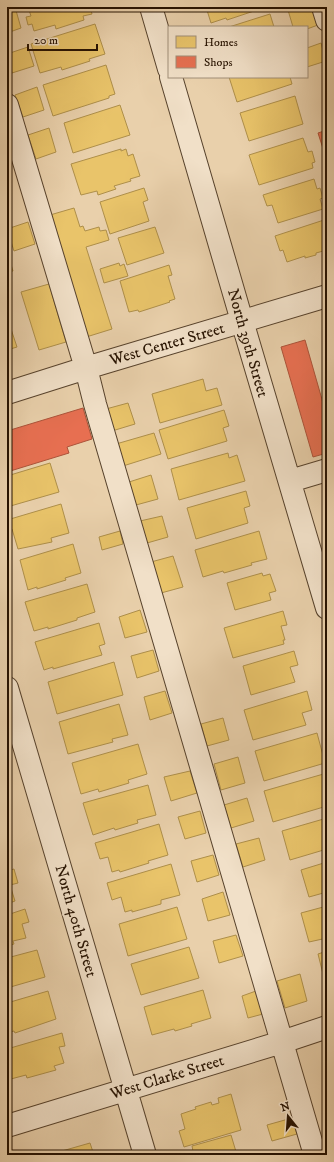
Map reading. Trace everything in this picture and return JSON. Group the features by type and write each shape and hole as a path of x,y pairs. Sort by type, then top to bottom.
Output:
{"street":[{"path":"151,7 168,66"},
{"path":"323,7 327,20"},
{"name":"North 39th Street","path":"171,78 327,608"},
{"path":"7,105 86,368 95,404 315,1155"},
{"name":"West Center Street","path":"7,393 327,296"},
{"path":"290,481 327,470"},
{"name":"North 40th Street","path":"7,688 145,1155"},
{"name":"West Clarke Street","path":"7,1126 327,1027"}],"building: Homes":[{"path":"15,7 21,28 7,33 7,9"},
{"path":"28,7 90,7 92,14 83,16 84,20 56,29 55,25 34,31 32,24 28,25 26,17 31,16"},
{"path":"206,7 256,7 257,10 227,20 226,18 211,23"},
{"path":"296,7 312,7 318,25 308,29 308,26 293,26 288,10"},
{"path":"270,14 274,26 232,26"},
{"path":"95,24 105,54 89,59 90,61 62,70 61,67 40,73 31,44"},
{"path":"321,43 326,61 308,67 308,48"},
{"path":"28,47 34,66 12,73 7,54"},
{"path":"106,65 115,94 109,96 109,98 53,116 43,85"},
{"path":"229,78 290,78 292,84 237,102"},
{"path":"37,87 44,110 23,117 15,95"},
{"path":"295,96 303,124 249,141 240,113"},
{"path":"120,105 130,135 73,153 64,123"},
{"path":"49,128 56,152 36,159 28,135"},
{"path":"303,138 308,152 312,151 315,162 312,163 313,168 259,185 249,155"},
{"path":"121,149 121,151 126,149 128,156 133,154 140,176 130,179 131,181 114,186 116,189 98,195 97,191 81,195 71,164"},
{"path":"314,179 317,189 320,188 323,198 320,199 323,209 278,223 272,205 267,206 263,195"},
{"path":"144,188 148,200 143,202 149,221 110,234 100,202"},
{"path":"74,208 80,227 83,226 85,231 99,227 100,231 106,230 109,240 86,247 112,329 83,338 50,215"},
{"path":"327,219 327,250 316,253 316,255 305,258 305,256 287,262 283,250 280,251 275,236"},
{"path":"28,222 35,244 14,251 7,229"},
{"path":"155,227 164,253 127,265 118,238"},
{"path":"8,255 13,271 7,272 7,256"},
{"path":"119,263 120,266 124,264 128,276 104,283 100,269"},
{"path":"169,265 172,275 168,276 175,299 139,312 138,310 129,312 120,281"},
{"path":"49,284 66,342 39,350 21,292"},
{"path":"7,317 17,347 7,350"},
{"path":"203,379 206,391 217,388 222,405 160,423 152,394"},
{"path":"128,403 135,424 112,431 106,409"},
{"path":"224,410 229,426 223,428 227,441 168,459 159,430"},
{"path":"154,433 161,454 123,466 116,444"},
{"path":"228,453 229,458 237,455 245,481 179,500 171,469"},
{"path":"50,463 59,492 7,507 7,476"},
{"path":"151,475 158,499 136,505 129,482"},
{"path":"246,491 250,506 244,508 248,523 196,539 187,508"},
{"path":"61,504 69,533 51,538 52,542 18,549 12,529 7,530 7,520"},
{"path":"162,516 168,537 147,543 140,521"},
{"path":"120,531 123,544 102,550 99,537"},
{"path":"259,531 267,559 224,573 223,571 203,577 195,550"},
{"path":"73,544 81,573 65,578 66,580 37,589 37,587 28,590 20,560"},
{"path":"173,556 183,587 161,593 151,562"},
{"path":"262,573 263,576 270,574 276,591 269,593 271,600 235,610 227,583"},
{"path":"87,584 95,612 77,618 77,620 48,629 48,627 34,631 25,602"},
{"path":"140,610 147,632 125,638 119,617"},
{"path":"283,611 287,625 281,626 285,640 283,640 284,644 233,658 224,628"},
{"path":"99,623 105,644 99,646 102,655 53,669 53,667 44,670 35,642"},
{"path":"153,650 159,671 137,678 131,656"},
{"path":"294,651 298,665 290,667 295,682 251,695 243,666"},
{"path":"114,662 123,695 57,714 48,682"},
{"path":"165,691 172,713 150,720 144,697"},
{"path":"307,691 312,710 302,713 306,725 253,740 244,710"},
{"path":"119,704 128,735 112,739 113,742 68,754 59,722"},
{"path":"223,718 229,740 207,746 201,724"},
{"path":"317,733 325,763 264,781 255,751"},
{"path":"138,744 147,774 128,780 129,783 99,792 98,789 81,794 72,763"},
{"path":"238,757 245,783 221,790 214,764"},
{"path":"190,771 197,793 171,801 164,777"},
{"path":"327,773 327,806 273,822 264,791"},
{"path":"148,785 156,815 137,820 138,823 115,830 114,828 93,835 83,803"},
{"path":"247,798 254,821 231,828 224,805"},
{"path":"200,811 206,833 185,839 178,817"},
{"path":"327,818 327,849 290,860 282,831"},
{"path":"159,824 168,855 120,872 119,870 112,872 108,857 100,859 95,843"},
{"path":"259,838 265,860 243,867 236,844"},
{"path":"213,855 219,875 197,882 191,861"},
{"path":"327,862 327,892 309,897 301,870"},
{"path":"171,864 180,895 161,900 161,904 132,912 132,910 125,912 121,897 112,900 107,883"},
{"path":"14,869 18,883 10,885 15,901 7,904 7,871"},
{"path":"223,892 230,915 208,921 202,899"},
{"path":"327,906 327,938 309,942 301,913"},
{"path":"177,907 187,939 128,956 119,924"},
{"path":"25,909 29,922 22,924 26,938 13,941 14,944 7,946 7,915"},
{"path":"236,935 243,956 219,963 213,941"},
{"path":"189,947 199,978 141,995 131,964"},
{"path":"37,950 45,977 7,988 7,958"},
{"path":"327,951 327,981 325,982 318,954"},
{"path":"300,974 307,1001 285,1008 277,981"},
{"path":"203,990 211,1018 175,1031 174,1029 152,1035 144,1007"},
{"path":"48,991 56,1019 15,1033 14,1031 7,1033 7,1003"},
{"path":"256,991 263,1014 248,1018 242,996"},
{"path":"62,1033 65,1046 59,1047 64,1063 54,1066 56,1070 27,1078 26,1075 7,1080 7,1049"},
{"path":"231,1094 241,1130 184,1147 179,1131 185,1129 181,1114 196,1109 195,1107 211,1102 212,1105 219,1103 218,1098"},
{"path":"292,1118 297,1134 272,1141 267,1125"},
{"path":"231,1135 237,1155 187,1155 187,1153 193,1151 192,1146"},
{"path":"90,1143 94,1155 48,1155"}],"building: Shops":[{"path":"327,130 327,161 318,133"},
{"path":"305,340 327,417 327,453 313,457 281,347"},
{"path":"83,408 92,439 67,447 69,453 7,472 7,431"}]}
